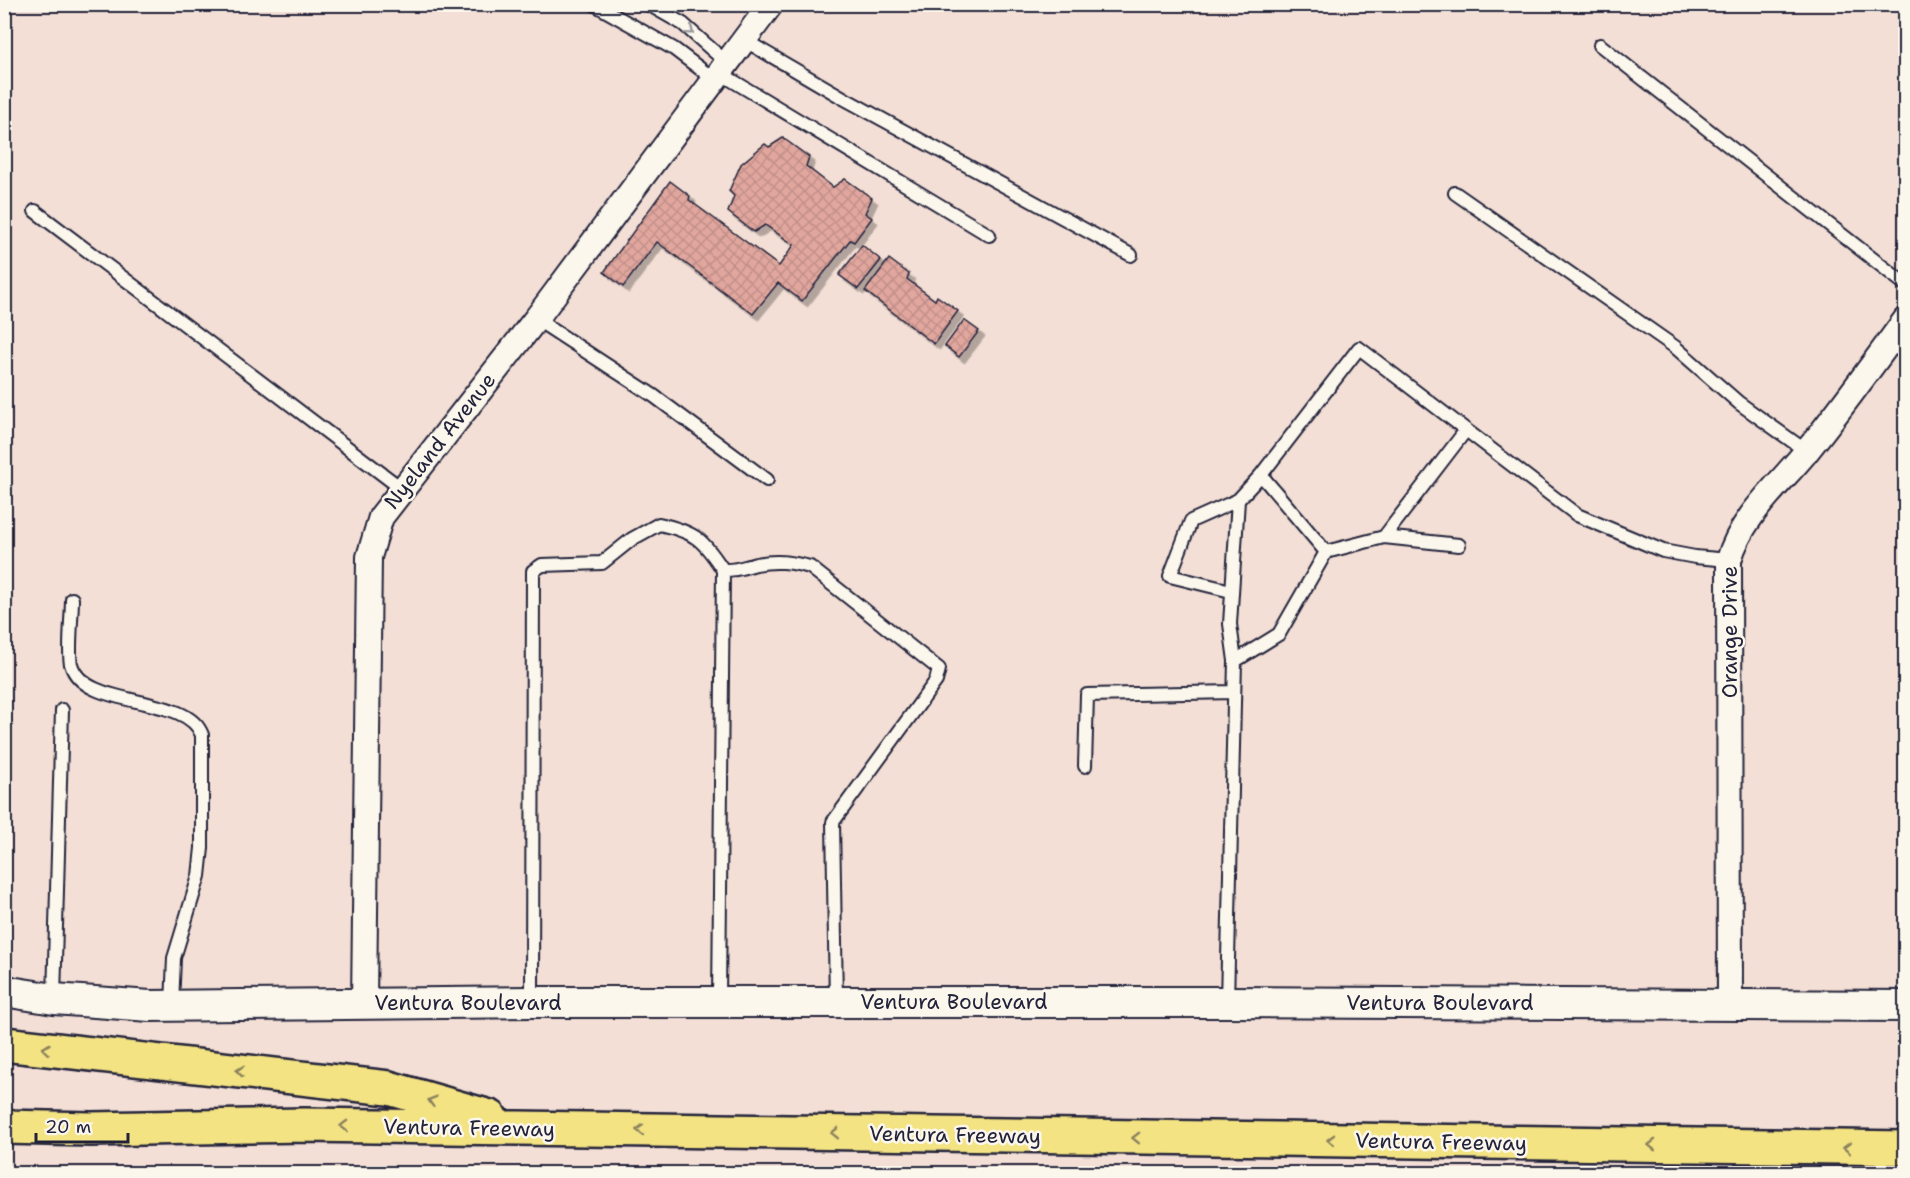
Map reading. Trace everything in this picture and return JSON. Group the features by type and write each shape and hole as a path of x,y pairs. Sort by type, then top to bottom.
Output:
{"highway":[{"path":"4,1044 389,1088 529,1129"},
{"name":"Ventura Freeway","path":"4,1127 91,1129 303,1125 1905,1148"}],"street":[{"name":"Nyeland Avenue","path":"364,1004 369,557 381,517 536,319 771,4"},
{"name":"Orange Drive","path":"1730,1004 1729,560 1734,542 1746,522 1897,348 1905,319"},
{"name":"Ventura Boulevard","path":"4,989 54,999 150,1006 532,1002 1227,1002 1905,1006"}],"lane":[{"path":"594,4 674,49 721,72 989,235"},
{"path":"648,4 683,24 721,72"},
{"path":"744,40 845,99 1131,255"},
{"path":"1600,45 1905,285"},
{"path":"1455,194 1675,347 1739,404 1806,451"},
{"path":"35,211 402,489"},
{"path":"536,319 654,396 768,480"},
{"path":"1231,591 1170,576 1191,521 1238,500 1261,475 1359,348 1577,515 1663,551 1729,560"},
{"path":"1384,537 1466,430"},
{"path":"1261,475 1326,552"},
{"path":"1227,1002 1235,661 1230,624 1238,500"},
{"path":"532,1002 533,571 542,565 602,563 632,539 660,524 686,530 708,546 723,570 719,1002"},
{"path":"1235,661 1279,634 1326,552 1384,537 1459,545"},
{"path":"723,570 735,571 757,564 784,561 810,567 939,669 936,681 833,822 836,1002"},
{"path":"72,599 71,663 79,679 90,688 155,705 192,720 199,727 202,735 199,876 174,958 172,1005"},
{"path":"1085,766 1087,695 1234,692"},
{"path":"54,999 62,710"}],"building":[{"path":"783,138 809,157 806,166 833,187 845,179 872,198 865,213 872,218 854,242 850,240 802,301 778,283 753,314 657,242 623,287 604,272 670,181 690,196 689,200 779,266 794,245 765,225 754,232 728,212 734,196 729,191 741,164 765,144 769,147"},
{"path":"862,245 881,260 858,289 839,275"},
{"path":"889,259 909,274 907,279 935,300 937,296 958,311 934,344 865,291"},
{"path":"964,320 979,331 959,357 945,346"}]}
